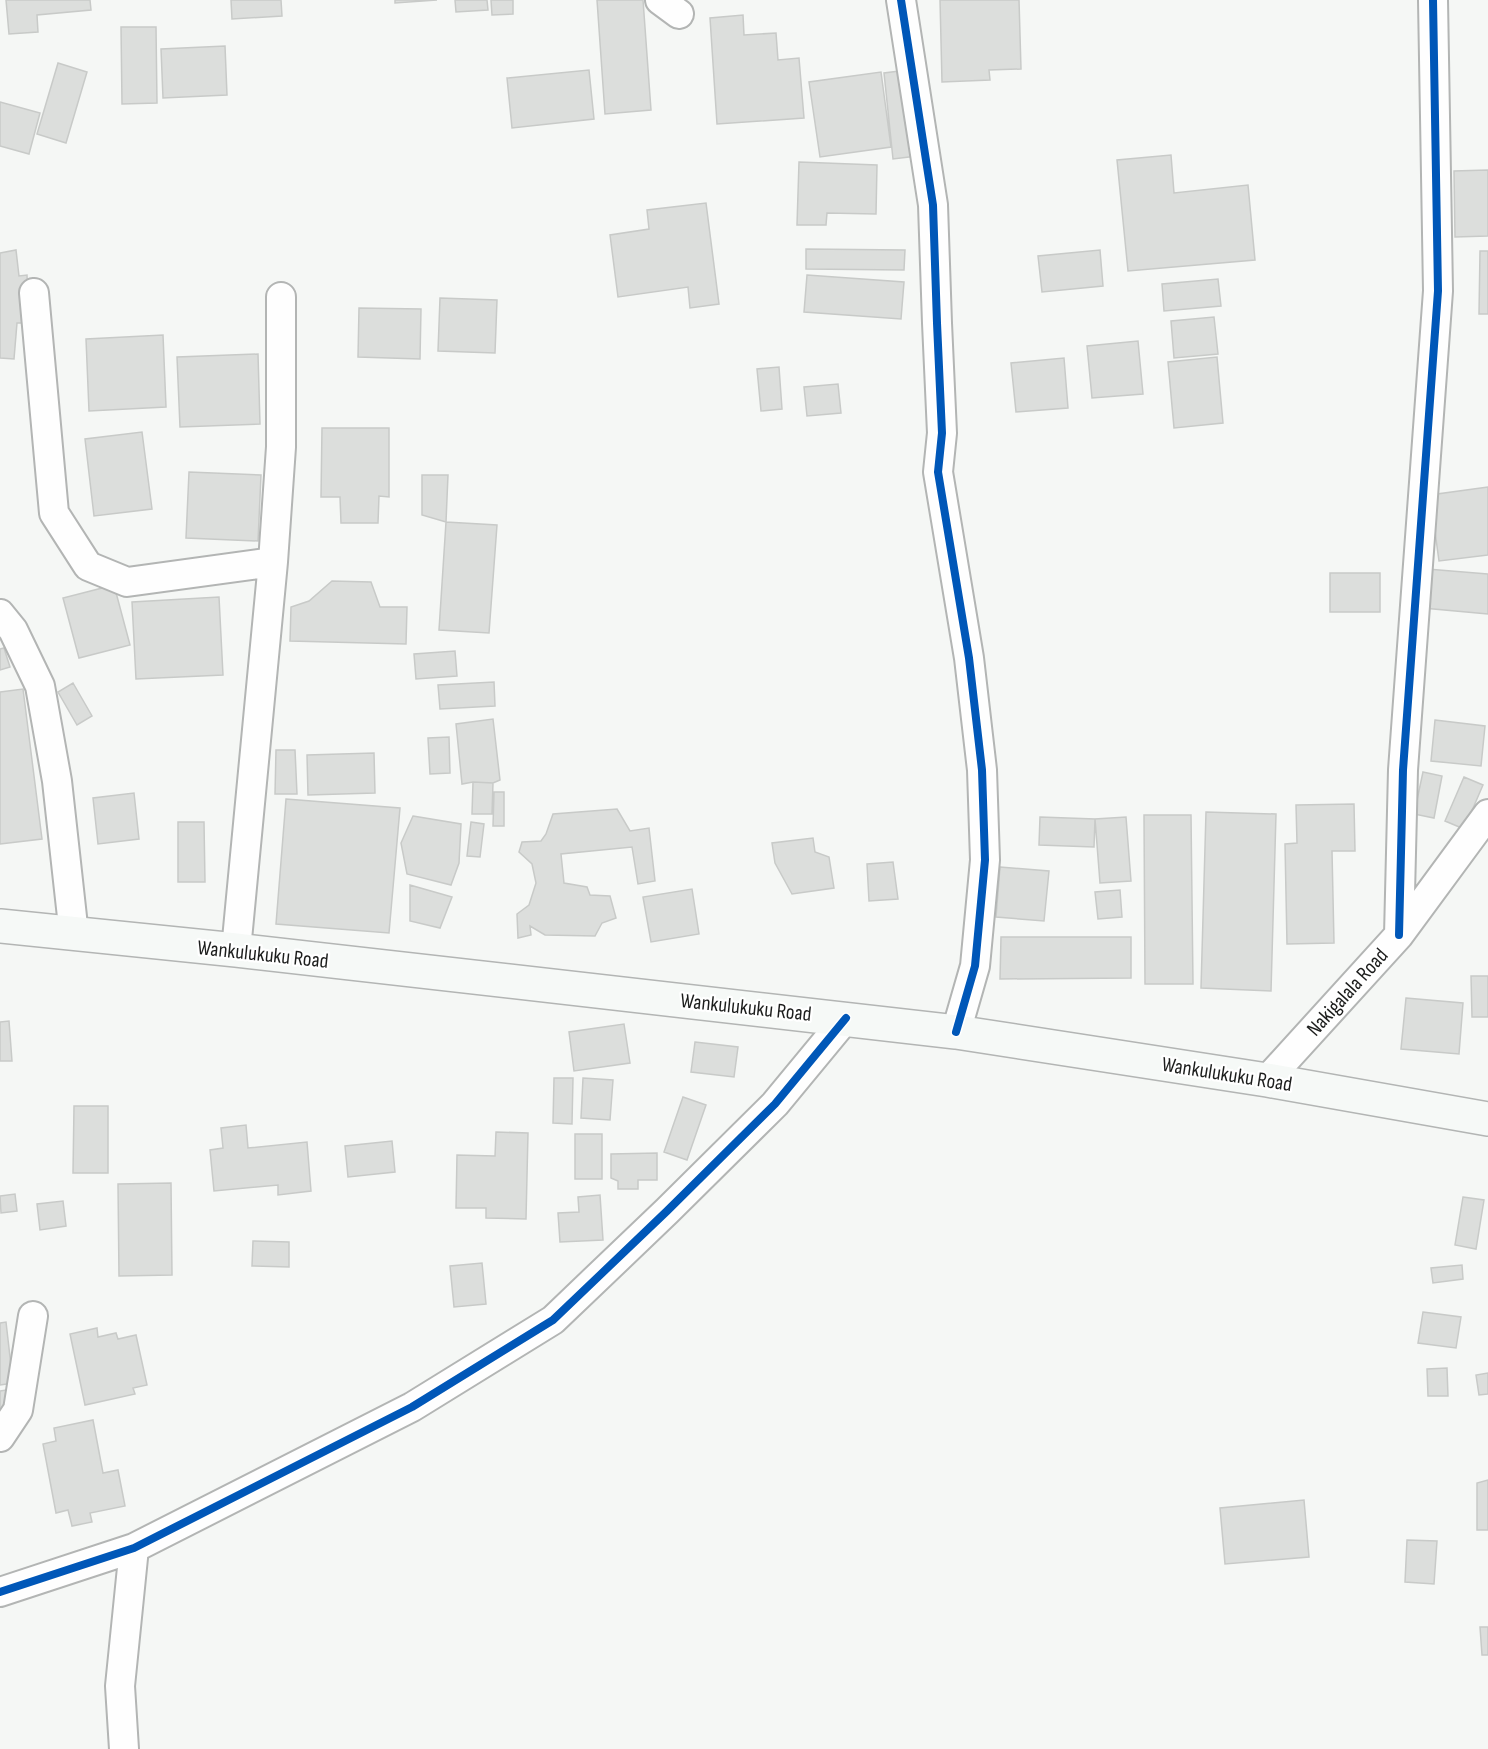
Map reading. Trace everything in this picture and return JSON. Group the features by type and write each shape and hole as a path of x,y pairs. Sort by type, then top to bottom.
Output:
{"main road":[{"name":"Wankulukuku Road","path":"0,926 236,950 956,1032 1267,1080 1488,1119"}],"street":[{"path":"901,0 933,205 942,433 938,472 969,658 982,770 985,860 975,966 956,1032"},
{"path":"1399,935 1403,770 1438,291 1433,0"},
{"path":"34,292 54,513 88,567 127,582 273,562"},
{"path":"236,950 273,562 280,447 281,297"},
{"path":"0,614 13,630 40,686 57,781 74,935"},
{"name":"Nakigalala Road","path":"1267,1080 1399,935 1488,814"},
{"path":"0,1592 134,1548 412,1407 553,1320 775,1104 846,1018"},
{"path":"0,1437 18,1410 33,1316"},
{"path":"124,1749 120,1686 134,1548"}],"building":[{"path":"6,0 90,0 91,10 37,15 38,32 9,34"},
{"path":"231,0 281,0 282,16 232,19"},
{"path":"395,0 437,0 395,3"},
{"path":"455,0 487,0 488,10 456,12"},
{"path":"491,0 513,0 513,14 492,15"},
{"path":"597,0 643,0 651,110 605,114"},
{"path":"940,0 1019,0 1021,69 989,70 990,80 942,82"},
{"path":"743,15 744,35 776,33 778,60 799,58 804,118 717,124 710,18"},
{"path":"121,27 156,27 157,103 122,104"},
{"path":"225,46 227,95 163,98 161,49"},
{"path":"58,63 87,72 66,143 37,134"},
{"path":"589,70 594,119 512,128 507,78"},
{"path":"907,70 917,156 893,159 884,73"},
{"path":"881,72 891,147 820,157 809,82"},
{"path":"0,102 40,113 29,154 0,146"},
{"path":"1171,155 1174,193 1248,185 1255,260 1128,271 1117,160"},
{"path":"799,162 877,165 876,214 827,213 826,225 797,225"},
{"path":"1488,170 1488,236 1455,237 1454,171"},
{"path":"706,203 719,304 690,308 688,287 618,297 610,235 649,229 647,210"},
{"path":"806,249 905,250 904,270 806,269"},
{"path":"16,250 19,276 27,275 29,323 17,323 14,359 0,358 0,253"},
{"path":"1100,250 1103,286 1042,292 1038,256"},
{"path":"1480,251 1488,251 1488,314 1479,314"},
{"path":"807,275 904,282 901,319 804,312"},
{"path":"1218,279 1221,306 1164,311 1162,284"},
{"path":"440,298 497,300 495,353 438,351"},
{"path":"359,308 421,309 420,359 358,357"},
{"path":"1214,317 1218,354 1174,358 1171,321"},
{"path":"163,335 166,407 89,411 86,339"},
{"path":"1138,341 1143,394 1092,398 1087,346"},
{"path":"258,354 260,424 180,427 177,357"},
{"path":"1217,357 1223,423 1174,428 1168,362"},
{"path":"1064,358 1068,408 1016,412 1011,363"},
{"path":"779,367 782,409 761,411 757,369"},
{"path":"838,384 841,413 807,416 804,387"},
{"path":"322,428 389,428 389,497 379,496 378,523 341,523 340,497 321,497"},
{"path":"142,432 152,509 94,516 85,439"},
{"path":"189,472 261,475 258,541 186,538"},
{"path":"422,475 448,475 446,522 422,515"},
{"path":"1488,487 1488,555 1439,561 1430,495"},
{"path":"446,522 497,525 489,633 439,630"},
{"path":"1427,569 1488,574 1488,614 1423,608"},
{"path":"1330,573 1380,573 1380,612 1330,612"},
{"path":"332,581 371,582 380,607 407,607 406,644 290,641 291,607 309,601"},
{"path":"114,585 130,645 79,658 63,598"},
{"path":"219,597 223,675 136,679 132,602"},
{"path":"4,648 10,667 0,670 0,649"},
{"path":"455,651 457,676 416,679 414,654"},
{"path":"494,682 495,706 440,709 438,685"},
{"path":"73,683 92,716 77,725 58,692"},
{"path":"23,689 42,839 0,844 0,692"},
{"path":"493,719 500,780 493,783 462,784 456,724"},
{"path":"1435,720 1485,726 1481,766 1431,761"},
{"path":"449,737 450,773 430,774 428,738"},
{"path":"276,750 295,750 297,794 275,794"},
{"path":"374,753 375,793 308,795 307,755"},
{"path":"1423,772 1442,776 1434,818 1414,814"},
{"path":"1464,777 1483,785 1464,829 1445,821"},
{"path":"473,782 493,783 492,814 472,814"},
{"path":"494,792 504,792 504,826 493,826"},
{"path":"134,793 139,839 98,844 93,798"},
{"path":"286,799 400,808 389,933 276,924"},
{"path":"1354,804 1355,851 1332,851 1334,943 1287,944 1285,844 1297,843 1296,805"},
{"path":"617,809 630,831 649,828 655,881 638,884 632,847 561,854 564,883 587,887 590,895 610,896 616,918 602,923 595,936 545,935 530,926 531,935 518,938 517,914 529,905 536,883 532,864 519,852 522,842 541,841 553,814"},
{"path":"1206,812 1276,814 1271,991 1201,988"},
{"path":"1144,815 1191,815 1193,984 1145,984"},
{"path":"413,816 461,824 459,863 451,885 407,874 401,843"},
{"path":"1040,817 1095,819 1094,847 1039,845"},
{"path":"1126,817 1131,881 1100,883 1095,819"},
{"path":"178,822 204,822 205,882 178,882"},
{"path":"471,822 484,824 480,857 467,856"},
{"path":"813,838 815,852 829,857 834,888 792,894 775,863 772,843"},
{"path":"893,862 898,899 869,901 867,864"},
{"path":"1000,867 1049,871 1044,921 996,917"},
{"path":"410,885 452,897 440,928 410,921"},
{"path":"692,889 699,934 651,942 643,897"},
{"path":"1120,890 1122,917 1098,919 1095,892"},
{"path":"1001,937 1131,937 1131,978 1000,979"},
{"path":"1471,976 1488,976 1488,1017 1472,1017"},
{"path":"1406,998 1463,1003 1459,1054 1401,1049"},
{"path":"9,1021 12,1061 0,1061 0,1022"},
{"path":"624,1024 630,1063 574,1071 569,1032"},
{"path":"695,1042 738,1047 734,1077 691,1072"},
{"path":"554,1078 573,1078 572,1124 553,1123"},
{"path":"583,1078 613,1080 610,1120 581,1118"},
{"path":"683,1097 706,1105 687,1160 664,1152"},
{"path":"74,1106 108,1106 108,1173 73,1173"},
{"path":"246,1125 248,1148 307,1142 311,1191 278,1195 278,1185 214,1191 210,1150 223,1148 221,1128"},
{"path":"496,1132 528,1133 526,1219 486,1218 486,1208 456,1208 457,1155 495,1156"},
{"path":"575,1134 602,1134 602,1179 575,1179"},
{"path":"392,1141 395,1172 348,1177 345,1146"},
{"path":"657,1153 657,1180 638,1180 638,1189 618,1189 618,1181 611,1178 611,1154"},
{"path":"171,1183 172,1275 119,1276 118,1184"},
{"path":"15,1194 17,1211 1,1213 0,1196"},
{"path":"600,1195 603,1240 560,1242 558,1213 579,1212 578,1197"},
{"path":"1463,1197 1484,1200 1476,1249 1455,1245"},
{"path":"63,1201 66,1226 40,1230 37,1204"},
{"path":"253,1241 289,1242 289,1267 252,1266"},
{"path":"482,1263 486,1304 454,1307 450,1266"},
{"path":"1462,1265 1463,1279 1433,1283 1431,1268"},
{"path":"1423,1312 1461,1317 1456,1348 1418,1343"},
{"path":"6,1322 13,1383 0,1385 0,1323"},
{"path":"97,1328 98,1337 116,1333 118,1339 136,1335 147,1385 133,1388 135,1394 85,1405 70,1334"},
{"path":"1447,1368 1448,1396 1428,1396 1427,1369"},
{"path":"1488,1373 1488,1394 1479,1395 1476,1375"},
{"path":"6,1390 10,1413 0,1414 0,1391"},
{"path":"93,1420 103,1473 118,1470 125,1506 90,1513 92,1522 72,1526 68,1510 56,1513 43,1444 56,1441 54,1428"},
{"path":"1488,1480 1488,1530 1477,1530 1477,1483"},
{"path":"1304,1500 1309,1557 1225,1564 1220,1508"},
{"path":"1407,1540 1437,1541 1434,1584 1405,1582"},
{"path":"1480,1627 1488,1627 1488,1655 1482,1655"}],"cycle path":[{"path":"901,0 933,205 942,433 938,472 969,658 982,770 985,860 975,966 956,1032"},
{"path":"1399,935 1403,770 1438,291 1433,0"},
{"path":"0,1592 134,1548 412,1407 553,1320 775,1104 846,1018"}]}
